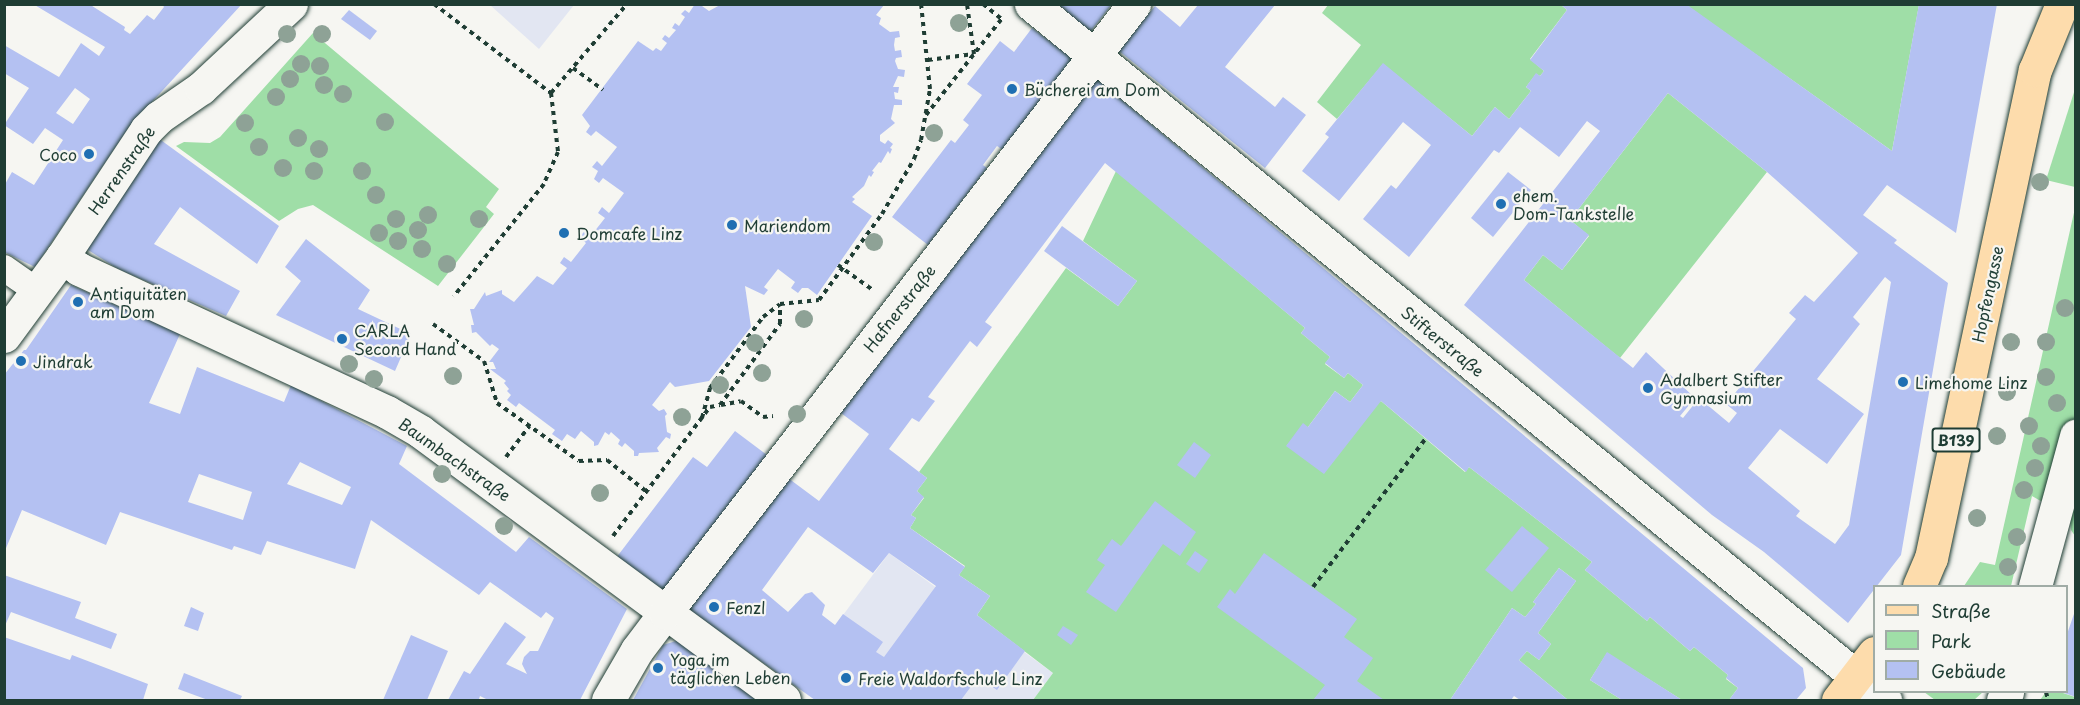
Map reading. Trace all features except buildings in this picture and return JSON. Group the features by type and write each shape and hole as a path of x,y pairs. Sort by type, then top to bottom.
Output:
{"main road":[{"name":"Hopfengasse","path":"1919,585 1931,558 2035,70 2062,4"}],"street":[{"name":"Herrenstraße","path":"4,336 62,257 146,130 159,117 201,88 291,4"},
{"name":"Hafnerstraße","path":"608,700 632,657 665,613 1134,4"},
{"name":"Stifterstraße","path":"1019,9 1093,55 1873,690"},
{"name":"Baumbachstraße","path":"62,257 79,269 387,412 421,432 784,700"},
{"path":"4,268 37,291"},
{"path":"2035,585 2076,436"}],"path":[{"path":"434,4 551,93 558,152 544,184 454,296"},
{"path":"551,93 627,4"},
{"path":"702,418 710,388 763,317 780,304 819,300 840,266 901,183 921,140 930,89 921,4"},
{"path":"967,4 974,54"},
{"path":"925,116 974,54 1019,9"},
{"path":"928,60 974,54"},
{"path":"573,68 603,90"},
{"path":"840,266 879,295"},
{"path":"720,405 780,324 780,304"},
{"path":"433,324 484,361 497,403 579,461 607,460 647,492"},
{"path":"594,561 710,407 741,401 763,417 773,416"},
{"path":"515,444 529,426"},
{"path":"1313,587 1426,438"}],"shaded area":[{"path":"490,5 574,5 539,49"},
{"path":"889,553 1053,673 1033,700 815,700 792,684"}],"green space":[{"path":"1560,4 1567,10 1530,59 1544,71 1540,76 1536,74 1526,87 1531,91 1509,119 1495,107 1472,136 1383,64 1337,119 1317,102 1361,45 1322,13 1328,5"},
{"path":"1686,5 1919,5 1892,151 1864,131"},
{"path":"313,33 499,189 486,207 494,214 438,286 313,205 298,209 279,221 176,146 184,142 210,143 220,137"},
{"path":"2075,89 2075,187 2046,180"},
{"path":"1668,93 1767,172 1620,358 1524,280 1543,255 1562,270 1589,236 1570,220"},
{"path":"1116,171 1305,328 1301,333 1330,357 1325,364 1344,378 1348,373 1363,385 1350,402 1335,391 1308,427 1287,445 1381,401 1465,472 1469,467 1592,562 1585,570 1647,621 1650,617 1690,651 1694,647 1728,675 1726,679 1738,688 1729,700 1682,700 1607,653 1590,680 1622,700 1568,700 1519,660 1527,651 1539,660 1551,644 1538,633 1576,581 1559,568 1533,602 1536,604 1525,617 1512,608 1450,700 1033,700 1053,673 977,615 990,596 959,575 965,566 910,528 916,518 911,515 924,498 917,491 927,478 919,472 1066,268 1118,306 1137,281 1083,241"},
{"path":"2075,208 2075,536 2071,530 2070,518 2032,496 2011,585 1965,585 1980,562 1995,565"},
{"path":"1925,693 1982,693 1974,700 1935,700"},
{"path":"2045,693 2063,693 2075,697 2075,700 2040,700"}],"place":[{"name":"Bücherei am Dom","path":"1012,89"},
{"name":"Coco","path":"89,154"},
{"name":"ehem. Dom-Tankstelle","path":"1501,204"},
{"name":"Mariendom","path":"732,225"},
{"name":"Domcafe Linz","path":"564,233"},
{"name":"Antiquitäten am Dom","path":"78,302"},
{"name":"CARLA Second Hand","path":"342,339"},
{"name":"Jindrak","path":"21,361"},
{"name":"Limehome Linz","path":"1903,382"},
{"name":"Adalbert Stifter Gymnasium","path":"1648,388"},
{"name":"Fenzl","path":"714,607"},
{"name":"Yoga im täglichen Leben","path":"658,668"},
{"name":"Freie Waldorfschule Linz","path":"846,678"}]}
